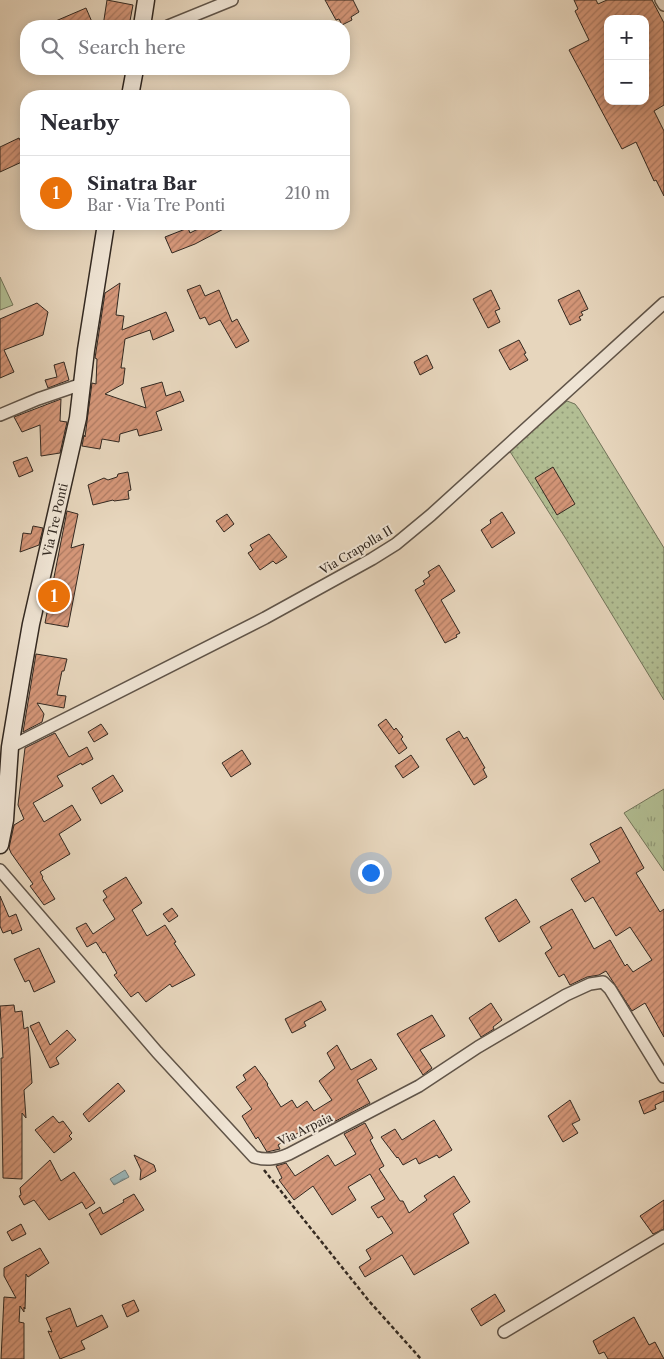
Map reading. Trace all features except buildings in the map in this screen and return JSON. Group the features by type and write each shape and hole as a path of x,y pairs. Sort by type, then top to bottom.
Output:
{"street":[{"path":"143,20 146,0"},
{"path":"183,20 232,0"},
{"path":"661,0 664,5"},
{"path":"131,90 134,75"},
{"name":"Via Tre Ponti","path":"0,845 5,820 10,747 31,624 78,418 86,350 105,230"},
{"name":"Via Crapolla II","path":"10,747 264,618 396,544 431,515 664,303"},
{"path":"0,415 38,399 82,384"},
{"path":"0,870 157,1052 254,1157"},
{"name":"Via Arpaia","path":"254,1157 263,1160 276,1159 363,1116 419,1086 478,1047 566,995 590,984 603,982 610,989 664,1077"},
{"path":"504,1332 664,1236"}],"path":[{"path":"254,1157 369,1301 420,1359"}],"green space":[{"path":"0,277 13,305 0,310"},
{"path":"567,401 575,404 579,409 664,548 664,700 566,539 509,450"},
{"path":"664,789 664,871 624,813"}],"water":[{"path":"125,1170 129,1177 114,1185 110,1179"}],"place":[{"name":"Sinatra Bar","path":"54,596"}]}
